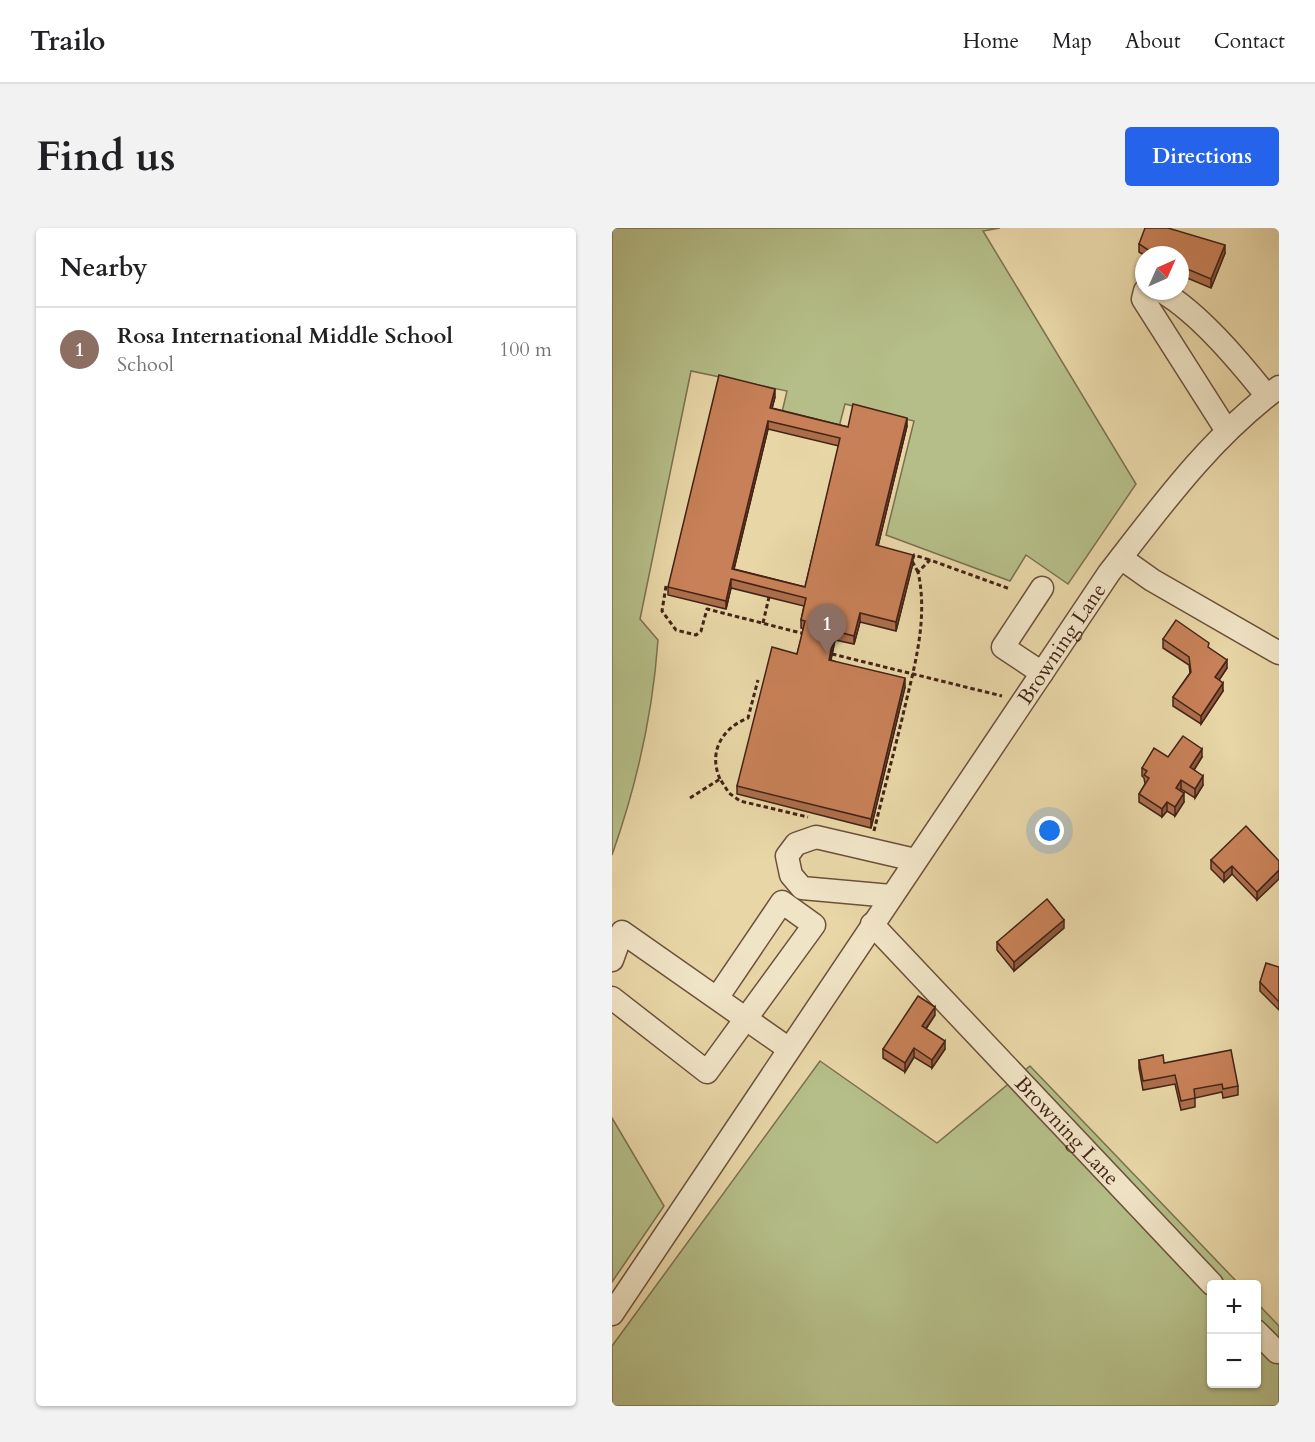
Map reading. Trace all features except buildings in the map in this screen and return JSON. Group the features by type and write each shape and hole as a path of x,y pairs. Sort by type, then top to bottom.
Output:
{"street":[{"path":"1144,300 1227,430"},
{"path":"1175,300 1273,391"},
{"name":"Browning Lane","path":"612,1314 915,860 1121,558 1165,499 1227,430 1273,391"},
{"path":"1121,558 1152,580 1279,653"},
{"path":"1042,588 1003,647 1042,673"},
{"path":"891,896 802,888 791,875 787,856 796,844 816,837 915,860"},
{"path":"612,998 706,1072 814,925 782,902 717,998"},
{"name":"Browning Lane","path":"872,924 1208,1280"},
{"path":"612,960 622,932 789,1049"},
{"path":"1260,1334 1276,1352"}],"path":[{"path":"863,830 874,833 913,674 922,616 922,595 918,572 912,561 914,555 1010,589"},
{"path":"918,572 930,560"},
{"path":"666,586 662,611 676,630 696,636 701,631 706,609 805,633"},
{"path":"763,623 769,597"},
{"path":"832,654 1002,696"},
{"path":"758,680 748,718 731,726 718,743 715,763 720,779 729,793 740,801 818,820"},
{"path":"690,798 720,779"}],"green space":[{"path":"612,228 1000,228 983,231 1136,484 1068,584 1026,555 1010,581 886,535 914,421 845,404 839,427 782,412 787,391 691,371 640,619 658,640 648,721 629,803 612,855"},
{"path":"820,1061 937,1143 1030,1066 1235,1280 1207,1280 1207,1388 1261,1388 1261,1307 1279,1326 1279,1406 612,1406 612,1346"},
{"path":"612,1118 664,1206 612,1282"}],"place":[{"name":"Rosa International Middle School","path":"827,654"}]}
